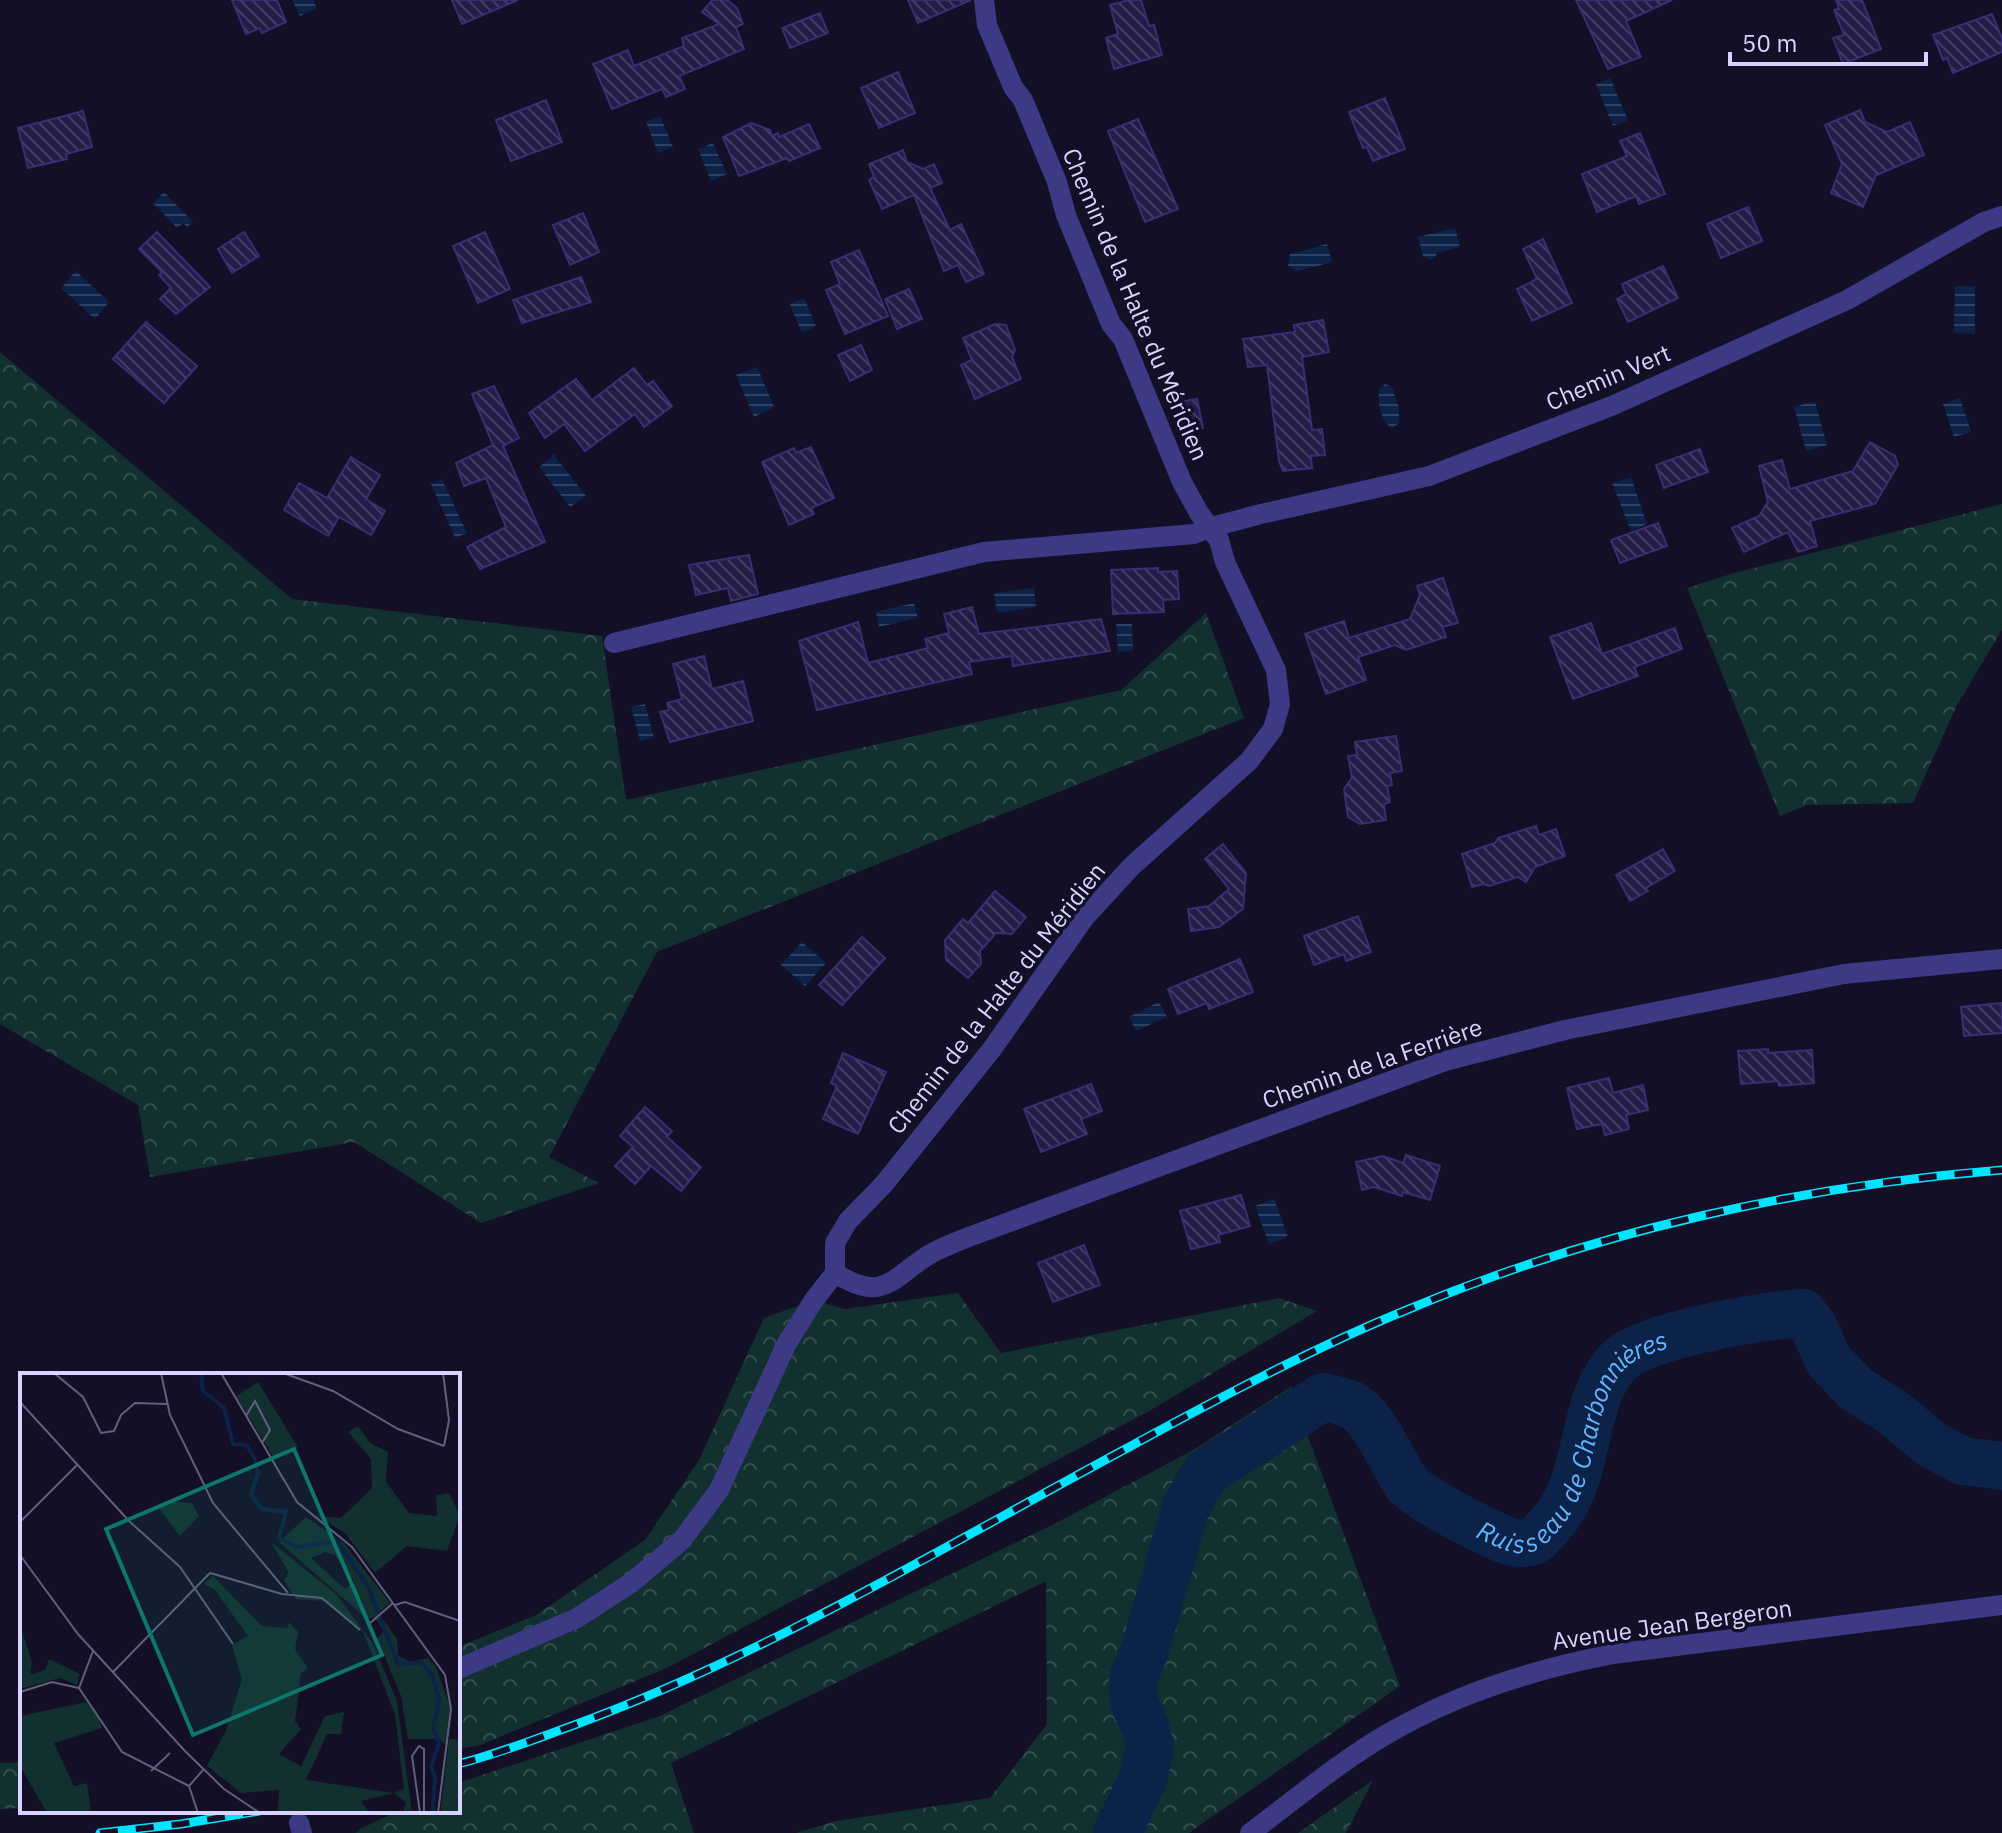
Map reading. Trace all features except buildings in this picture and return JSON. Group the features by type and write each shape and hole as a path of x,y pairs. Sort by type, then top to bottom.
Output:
{"street":[{"name":"Chemin de la Halte du Méridien","path":"460,1668 577,1618 631,1583 682,1540 719,1490 787,1343 835,1273 835,1243 848,1221 884,1184 992,1049 1085,917 1132,866 1249,761 1273,729 1280,704 1276,670 1212,527 1199,513 1182,482 1123,339 1111,324 1023,100 1013,87 987,25 984,0"},
{"name":"Chemin Vert","path":"614,643 984,552 1194,534 1212,527 1429,476 1614,405 1847,300 1984,222 2002,216"},
{"name":"Chemin de la Ferrière","path":"835,1273 863,1288 878,1287 904,1275 932,1253 974,1235 1445,1061 1565,1030 1844,974 2002,959"},
{"name":"Avenue Jean Bergeron","path":"1250,1833 1390,1733 1478,1691 1558,1664 1613,1654 2002,1605"}],"green space":[{"path":"0,352 292,599 602,636 626,800 1121,690 1206,613 1244,718 657,952 549,1157 599,1183 481,1223 354,1142 150,1177 138,1105 0,1024"},
{"path":"2002,504 2002,630 1957,705 1913,803 1807,805 1780,816 1687,588"},
{"path":"958,1293 1001,1353 1279,1298 1317,1311 1151,1410 667,1668 480,1745 460,1749 460,1646 536,1615 645,1540 699,1460 764,1318 814,1300 845,1309"},
{"path":"1292,1386 1400,1686 1189,1833 796,1833 836,1821 990,1798 1047,1724 1046,1581 671,1763 694,1833 356,1833 394,1813 460,1813 460,1782 660,1716 1056,1523 1193,1450"},
{"path":"20,1762 20,1808 0,1809 0,1763"},
{"path":"1373,1780 1346,1833 1298,1833"}],"water":[{"path":"292,0 313,0 317,8 300,16"},
{"path":"1610,78 1628,120 1613,126 1596,84"},
{"path":"660,116 673,147 658,153 646,122"},
{"path":"713,143 727,174 711,181 698,149"},
{"path":"164,192 193,222 187,227 183,223 177,228 153,203"},
{"path":"1455,228 1460,247 1437,253 1431,260 1423,256 1418,237"},
{"path":"1327,244 1332,262 1295,272 1288,266 1290,254"},
{"path":"76,271 109,302 95,319 61,288"},
{"path":"1955,286 1975,286 1975,334 1954,333"},
{"path":"804,298 816,326 802,333 790,304"},
{"path":"757,367 774,407 754,417 736,375"},
{"path":"1385,384 1392,387 1399,408 1399,423 1392,428 1384,420 1379,405 1379,389"},
{"path":"1960,398 1971,432 1954,437 1943,404"},
{"path":"1815,401 1827,445 1806,451 1794,407"},
{"path":"554,455 586,496 570,507 539,467"},
{"path":"1631,477 1647,524 1631,531 1612,483"},
{"path":"442,479 467,533 455,538 431,484"},
{"path":"1034,588 1036,607 997,613 994,593"},
{"path":"914,603 918,618 879,627 876,612"},
{"path":"1116,624 1132,624 1133,651 1118,652"},
{"path":"645,704 654,738 640,741 631,707"},
{"path":"802,942 826,963 805,986 781,965"},
{"path":"1159,1002 1167,1017 1136,1031 1129,1017"},
{"path":"1274,1199 1288,1237 1269,1244 1255,1206"}],"waterway":[{"name":"Ruisseau de Charbonnières","path":"1117,1833 1143,1779 1150,1748 1145,1726 1134,1703 1133,1678 1144,1653 1186,1507 1205,1473 1323,1397 1352,1405 1361,1411 1376,1430 1407,1484 1414,1490 1490,1533 1514,1543 1528,1542 1540,1536 1563,1508 1573,1486 1598,1395 1608,1375 1622,1358 1681,1334 1736,1322 1803,1313 1814,1328 1829,1361 1856,1389 1894,1413 1931,1444 1963,1461 2002,1466"}],"railway":[{"path":"460,1763 577,1724 720,1664 858,1595 1268,1374 1373,1324 1480,1281 1626,1235 1775,1200 1926,1177 2002,1170"},
{"path":"100,1833 247,1813"}]}
